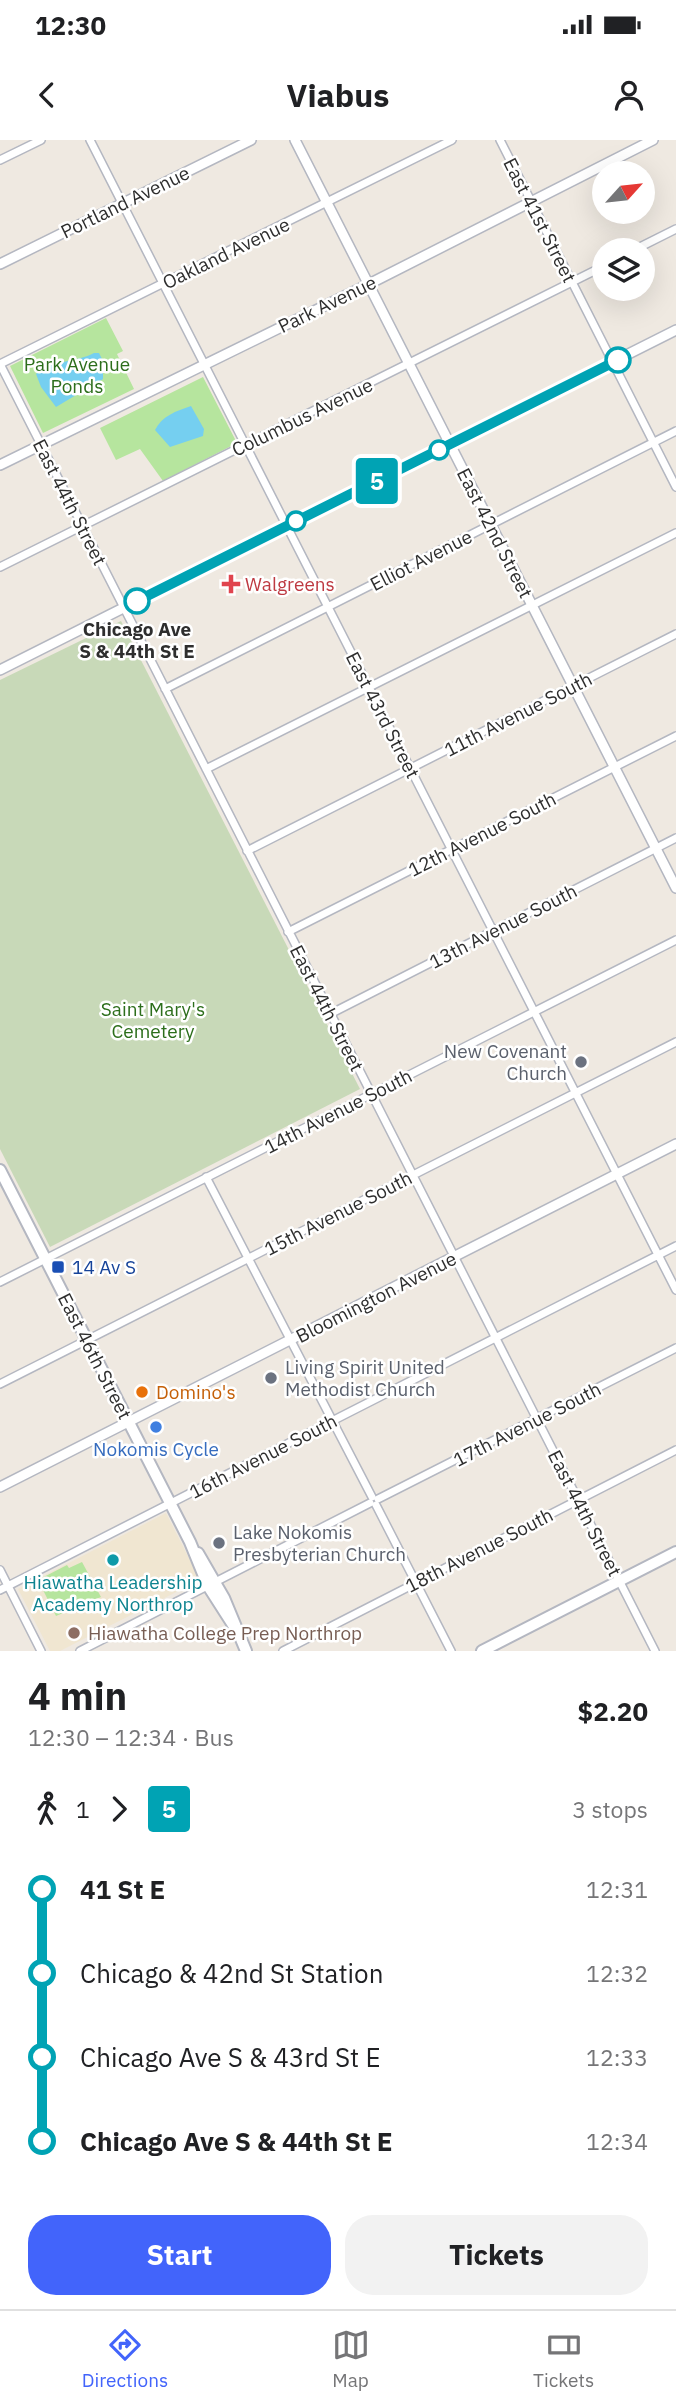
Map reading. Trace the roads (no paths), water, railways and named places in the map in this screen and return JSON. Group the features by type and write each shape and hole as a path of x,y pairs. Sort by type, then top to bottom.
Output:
{"main road":[{"name":"East 46th Street","path":"1,1176 246,1651"},
{"path":"482,1651 676,1552"}],"street":[{"path":"0,160 41,140"},
{"name":"East 43rd Street","path":"90,140 676,1290"},
{"name":"Portland Avenue","path":"0,264 251,140"},
{"name":"East 42nd Street","path":"295,140 676,888"},
{"name":"Oakland Avenue","path":"0,364 452,140"},
{"name":"East 41st Street","path":"500,140 676,487"},
{"name":"Park Avenue","path":"0,465 369,284 653,140"},
{"path":"655,240 676,229"},
{"name":"Columbus Avenue","path":"0,567 592,271"},
{"path":"0,670 676,330"},
{"name":"East 44th Street","path":"0,364 655,1651"},
{"name":"Elliot Avenue","path":"165,689 676,431"},
{"path":"206,769 676,533"},
{"name":"11th Avenue South","path":"247,851 676,634"},
{"name":"12th Avenue South","path":"288,932 676,736"},
{"name":"13th Avenue South","path":"330,1013 676,838"},
{"name":"14th Avenue South","path":"0,1282 676,940"},
{"name":"15th Avenue South","path":"0,1384 676,1042"},
{"name":"Bloomington Avenue","path":"0,1487 676,1143"},
{"path":"206,1177 451,1651"},
{"name":"16th Avenue South","path":"0,1590 676,1246"},
{"name":"17th Avenue South","path":"80,1651 676,1348"},
{"name":"18th Avenue South","path":"283,1651 676,1450"},
{"path":"0,1570 41,1651"}],"water":[{"path":"99,353 103,361 103,379 56,407 41,387 36,374 57,363"},
{"path":"191,406 204,429 203,436 170,447 155,430 175,412"}],"place":[{"name":"Walgreens","path":"231,584"},
{"name":"Chicago Ave S & 44th St E","path":"137,601"},
{"name":"New Covenant Church","path":"581,1062"},
{"name":"14 Av S","path":"58,1267"},
{"name":"Living Spirit United Methodist Church","path":"271,1378"},
{"name":"Domino's","path":"142,1392"},
{"name":"Nokomis Cycle","path":"156,1427"},
{"name":"Lake Nokomis Presbyterian Church","path":"219,1543"},
{"name":"Hiawatha Leadership Academy Northrop","path":"113,1560"},
{"name":"Hiawatha College Prep Northrop","path":"74,1633"}],"park label":[{"name":"Park Avenue Ponds","path":"77,375"},
{"name":"Saint Mary's Cemetery","path":"153,1020"}]}
